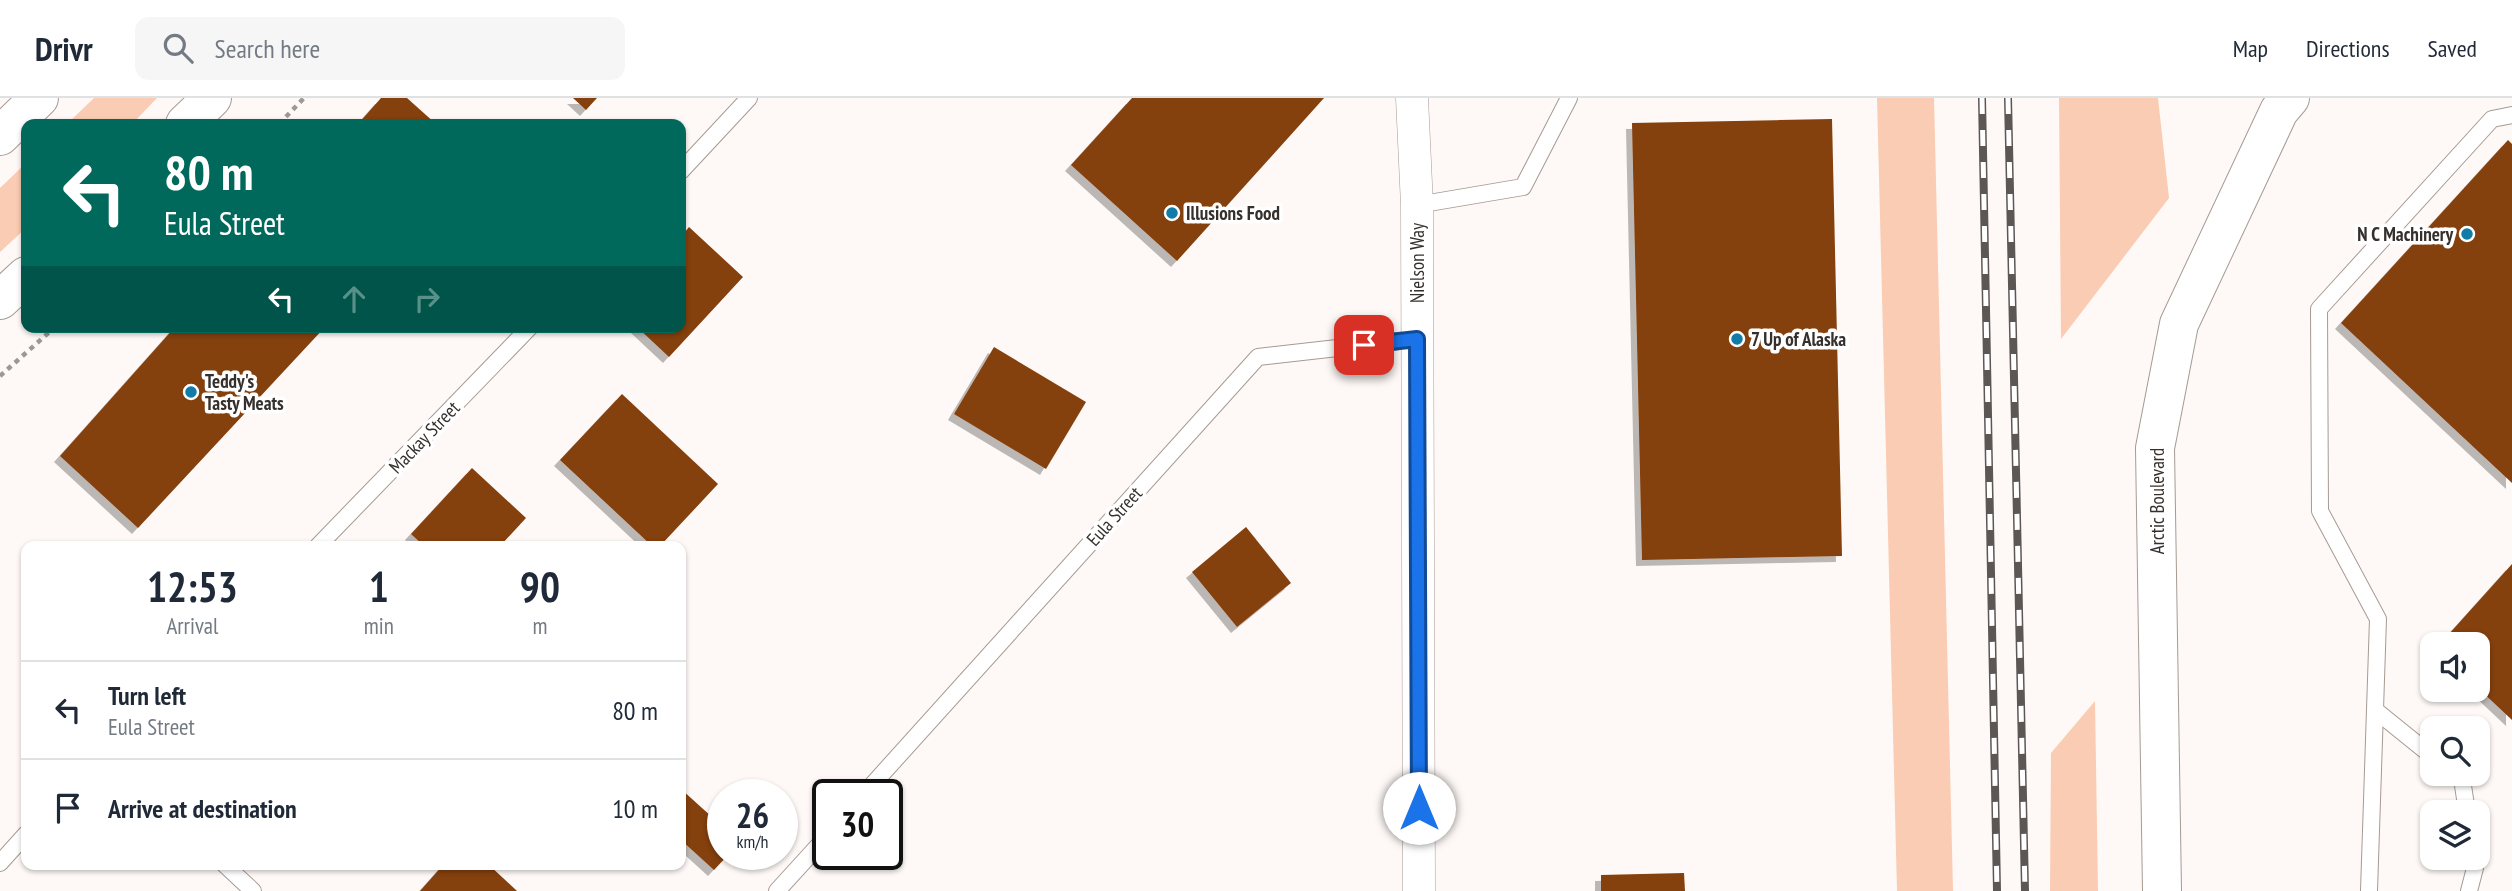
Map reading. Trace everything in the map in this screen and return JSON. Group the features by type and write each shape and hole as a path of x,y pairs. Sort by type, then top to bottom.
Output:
{"main road":[{"path":"0,136 39,98"},
{"path":"190,119 212,98"},
{"name":"Arctic Boulevard","path":"2162,891 2155,448 2179,324 2280,111 2290,98"},
{"path":"0,300 21,281"}],"street":[{"name":"Nielson Way","path":"1412,98 1417,205 1419,891"}],"lane":[{"path":"686,166 749,98"},
{"path":"1417,205 1523,187 1569,98"},
{"path":"2369,891 2378,619 2320,511 2319,309 2492,119 2512,115"},
{"name":"Mackay Street","path":"323,541 524,333"},
{"name":"Eula Street","path":"878,779 1258,357 1417,339"},
{"path":"2375,710 2420,746"},
{"path":"0,863 21,840"},
{"path":"777,891 812,853"},
{"path":"230,870 253,891"},
{"path":"2469,891 2474,870"}],"path":[{"path":"284,119 304,98"},
{"path":"0,376 48,333"}],"shaded area":[{"path":"94,98 157,98 137,119 72,119"},
{"path":"1877,98 1934,98 1953,891 1897,891"},
{"path":"2059,98 2158,98 2169,198 2061,339"},
{"path":"21,168 21,233 0,252 0,188"},
{"path":"2095,701 2098,891 2050,891 2051,753"}],"building":[{"path":"381,98 407,98 430,119 362,119"},
{"path":"573,98 597,98 586,110"},
{"name":"Illusions Food","path":"1132,98 1324,98 1177,261 1071,165"},
{"name":"7 Up of Alaska","path":"1832,119 1842,556 1642,560 1632,123"},
{"name":"N C Machinery","path":"2508,140 2512,144 2512,483 2341,323"},
{"path":"689,227 743,277 669,357 643,333 686,333 686,231"},
{"name":"Teddy's Tasty Meats","path":"170,333 319,333 138,528 60,456"},
{"path":"994,347 1086,402 1046,469 954,414"},
{"path":"622,394 718,484 665,541 647,541 560,460"},
{"path":"472,468 526,518 505,541 419,541 411,534"},
{"path":"1246,527 1291,583 1237,627 1192,572"},
{"path":"2512,564 2512,720 2490,699 2490,632 2451,632"},
{"path":"686,794 707,813 707,864 686,845"},
{"path":"439,870 494,870 517,891 420,891"},
{"path":"1684,873 1685,891 1601,891 1601,875"}],"railway":[{"path":"1982,98 1997,891"},
{"path":"2008,98 2025,891"}],"place":[{"name":"Illusions Food","path":"1172,213"},
{"name":"N C Machinery","path":"2467,234"},
{"name":"7 Up of Alaska","path":"1737,339"},
{"name":"Teddy's Tasty Meats","path":"191,392"}],"route":[{"path":"1364,345 1417,339 1419,808"}]}
